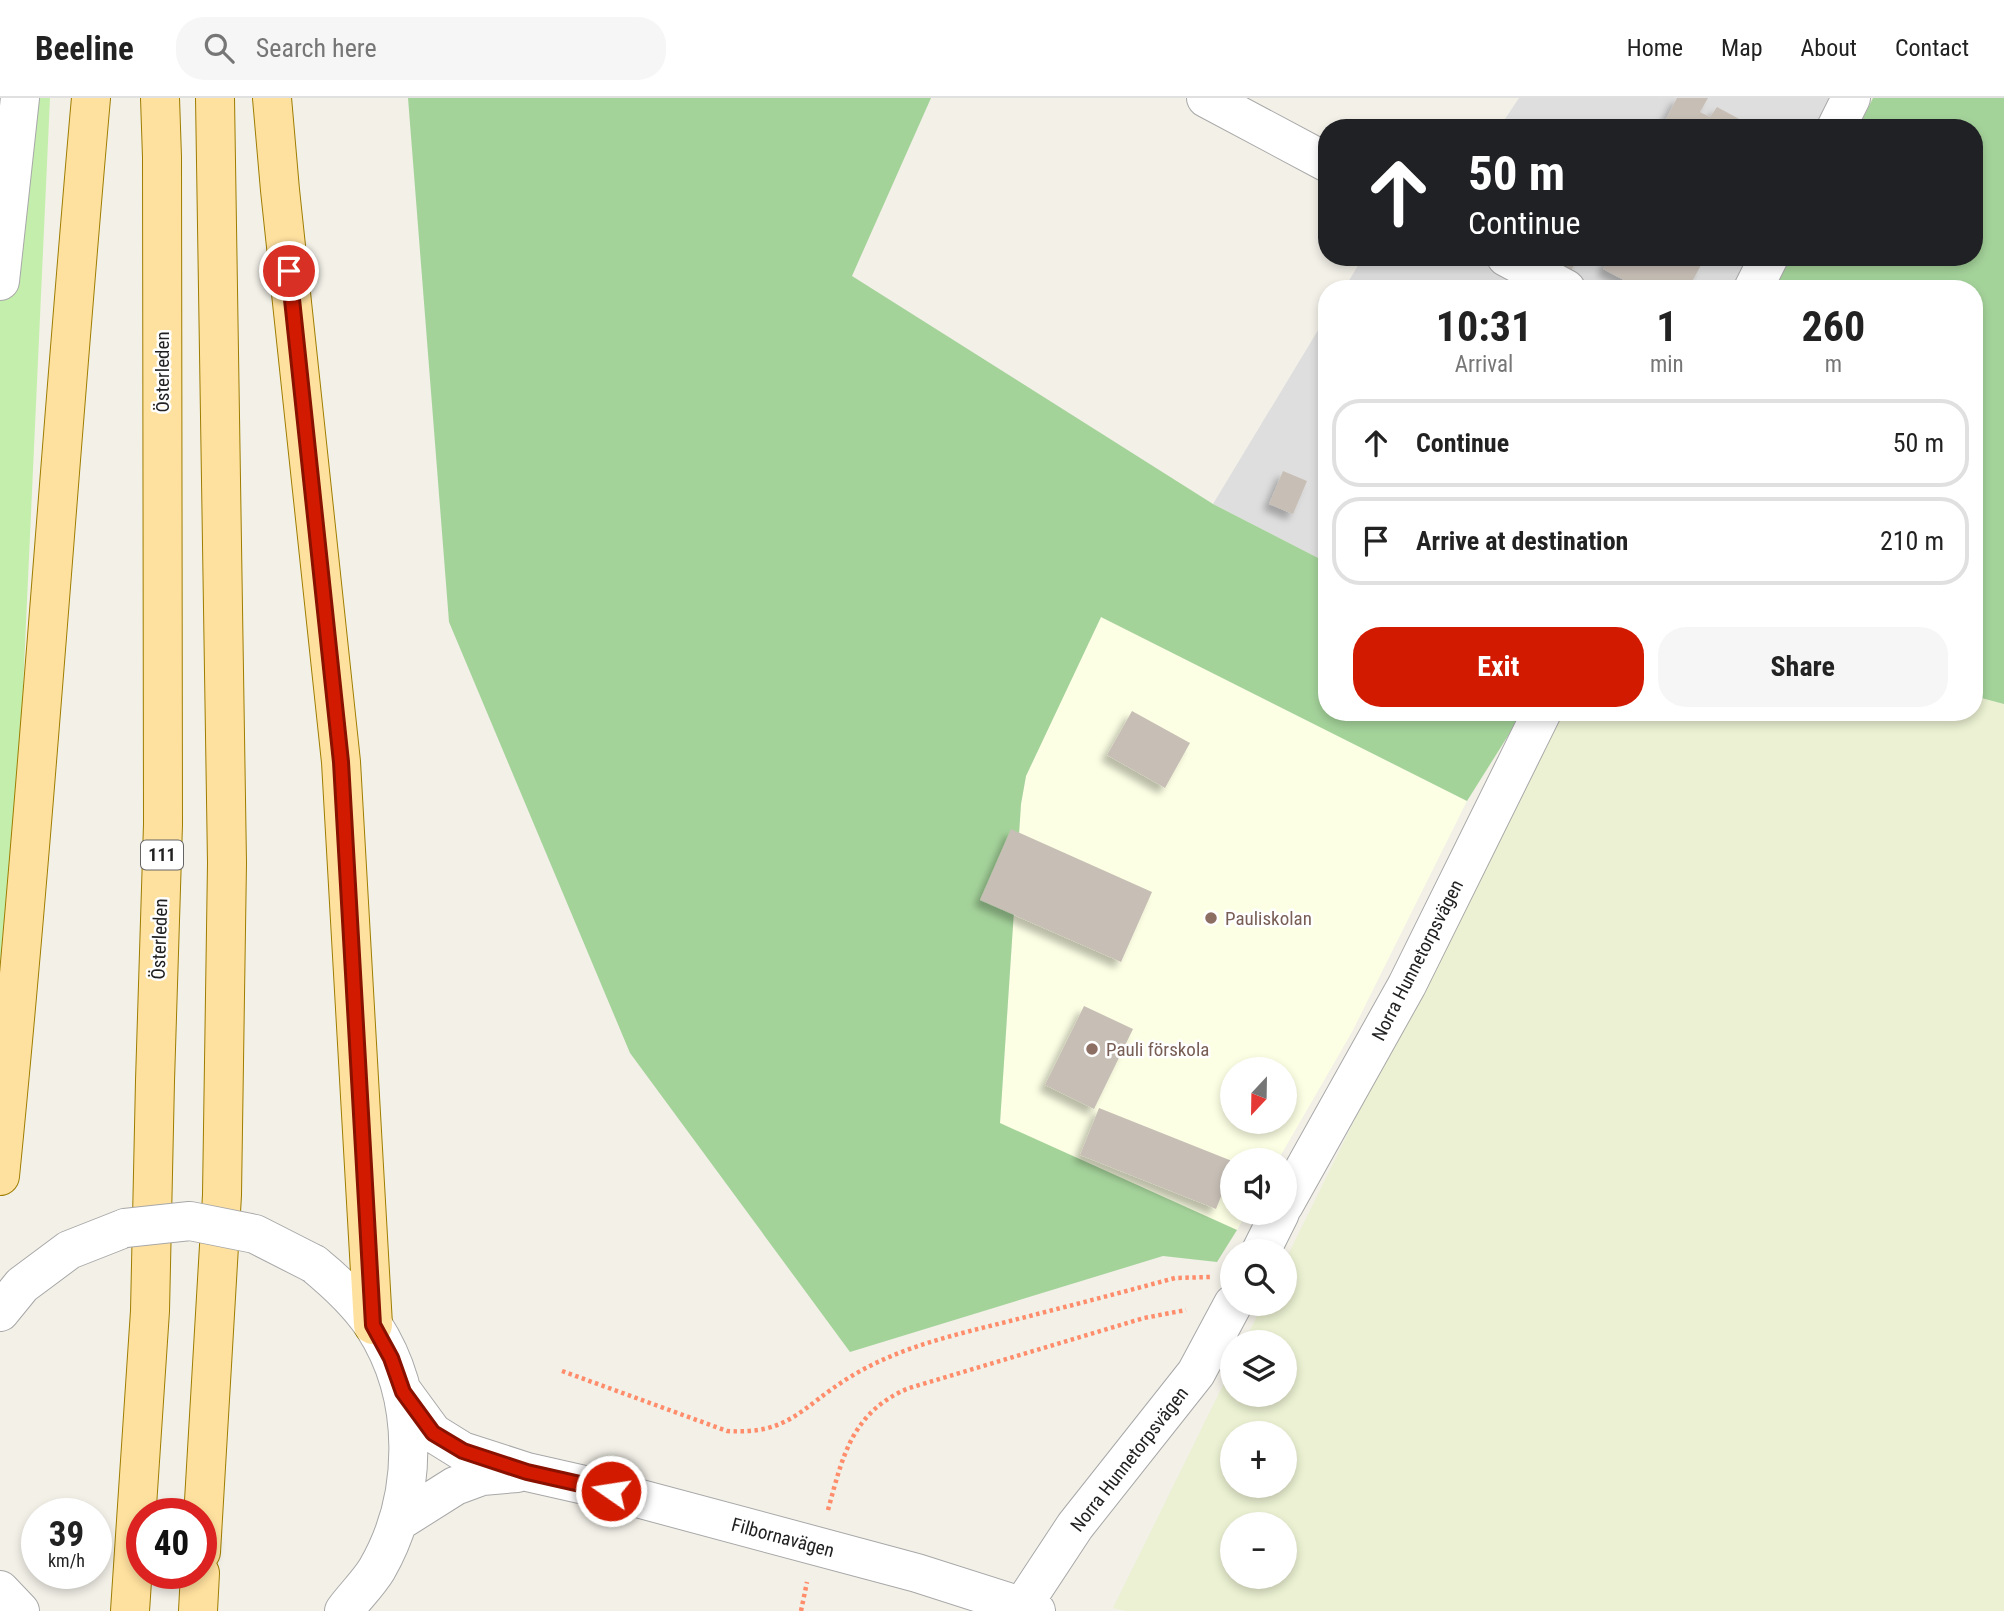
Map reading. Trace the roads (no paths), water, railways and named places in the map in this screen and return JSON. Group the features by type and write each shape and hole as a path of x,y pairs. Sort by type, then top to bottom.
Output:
{"main road":[{"path":"0,1176 38,760 66,381 91,98"},
{"name":"Österleden","path":"130,1611 150,1311 163,824 160,98"},
{"path":"204,1498 222,1195 227,863 215,98"},
{"path":"272,98 341,762 373,1325"},
{"path":"198,1611 199,1589"}],"street":[{"path":"0,281 20,98"},
{"path":"1206,98 1318,158"},
{"path":"1840,119 1851,98"},
{"path":"1523,266 1549,280"},
{"name":"Norra Hunnetorpsvägen","path":"1297,1182 1407,985 1538,721"},
{"path":"0,1312 22,1285 69,1250 125,1228 190,1221 255,1234 314,1264 346,1292 373,1325 391,1358 403,1392 410,1457 398,1522 376,1570 344,1611"},
{"name":"Norra Hunnetorpsvägen","path":"1026,1609 1075,1526 1196,1373 1220,1311"},
{"name":"Filbornavägen","path":"403,1392 433,1433 463,1451 527,1472 611,1491 917,1573 1026,1609"},
{"name":"Filbornavägen","path":"398,1522 455,1486 473,1479 527,1472"},
{"path":"0,1590 20,1611"}],"place":[{"name":"Pauliskolan","path":"1211,918"},
{"name":"Pauli förskola","path":"1092,1049"}]}
